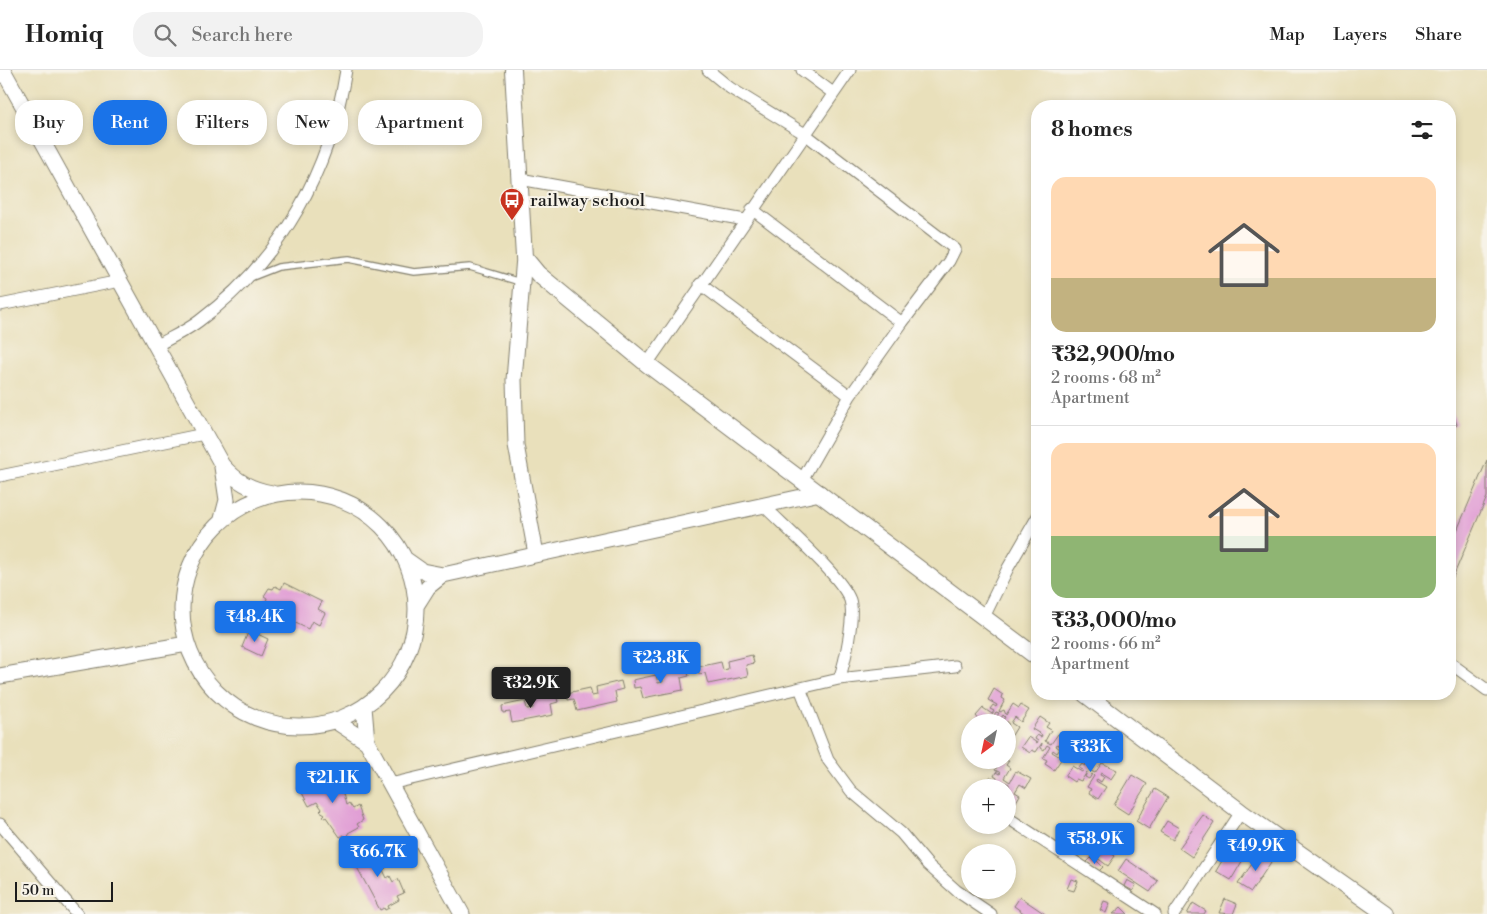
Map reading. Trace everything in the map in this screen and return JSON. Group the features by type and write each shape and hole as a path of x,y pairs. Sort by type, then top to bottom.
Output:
{"main road":[{"path":"513,70 524,257 538,274 648,364 1031,653"},
{"path":"1093,700 1241,812 1386,914"}],"street":[{"path":"4,70 222,466 234,479 252,490 277,493 316,493 352,505 378,522 388,533 405,559 415,590 416,606 414,636 404,663 387,688 364,707 335,721 320,725 289,726 259,720 232,705 209,685 192,659 181,614 181,599 188,569 202,542 222,519 248,503 277,493"},
{"path":"156,346 198,322 246,279 272,249 295,217 317,176 337,122 346,70"},
{"path":"708,70 730,88 804,134 955,250 949,262 902,322 850,396 802,480"},
{"path":"802,70 833,92"},
{"path":"648,364 700,284 850,70"},
{"path":"520,179 745,220"},
{"path":"752,209 902,322"},
{"path":"524,257 514,380 516,445 536,554"},
{"path":"0,305 120,281"},
{"path":"700,284 850,396"},
{"path":"0,476 204,434"},
{"path":"222,466 227,500 222,519"},
{"path":"405,559 422,571 443,575 820,494"},
{"path":"765,507 835,578 850,601 849,639 839,679"},
{"path":"984,617 1008,568 1031,528"},
{"path":"416,606 428,587 443,575"},
{"path":"0,676 187,644"},
{"path":"390,784 839,679 955,666"},
{"path":"1456,667 1487,690"},
{"path":"800,688 828,760 851,791 901,832 928,865 957,891 991,914"},
{"path":"364,707 367,742 462,914"},
{"path":"335,721 367,742"},
{"path":"1174,914 1241,812"},
{"path":"1016,823 1155,914"},
{"path":"0,824 77,914"}],"lane":[{"path":"246,279 278,268 348,259 414,272 470,267 522,282"}],"building":[{"path":"1487,460 1487,497 1456,570 1456,533"},
{"path":"284,583 322,602 318,609 325,613 319,625 312,621 308,629 271,611 273,606 266,602 267,598 264,596 269,588 273,589 275,586 281,589"},
{"path":"249,630 268,639 261,656 242,647"},
{"path":"752,655 754,663 746,665 748,676 708,684 705,673 699,674 698,667 721,662 723,670 728,669 727,661"},
{"path":"687,669 689,676 681,678 683,690 643,698 640,687 634,688 633,680 656,675 658,683 663,682 662,674"},
{"path":"621,681 623,689 615,691 617,702 577,711 574,699 568,700 567,693 590,688 592,696 597,695 596,687"},
{"path":"994,689 1003,695 1002,698 1005,700 999,711 1004,710 1006,714 996,712 992,714 994,711 990,709 993,705 996,707 997,705 988,700"},
{"path":"556,694 558,702 551,704 553,715 512,723 510,712 503,713 502,706 525,701 527,709 533,708 531,700"},
{"path":"1013,704 1019,708 1021,705 1029,710 1021,722 1016,718 1016,714 1007,714"},
{"path":"983,708 992,714 978,714"},
{"path":"1040,717 1049,723 1046,727 1051,730 1045,741 1051,744 1058,734 1072,741 1067,750 1057,744 1056,746 1060,749 1057,753 1053,750 1052,752 1062,758 1054,770 1045,764 1047,760 1043,758 1050,747 1047,745 1044,750 1041,748 1042,743 1036,752 1032,750 1030,753 1021,747 1028,737 1037,743 1038,741 1035,739 1037,735 1041,737 1042,735 1032,729"},
{"path":"1084,746 1093,752 1091,756 1096,759 1089,770 1095,773 1102,763 1117,770 1111,779 1101,773 1100,775 1104,777 1101,782 1097,779 1096,781 1106,787 1098,799 1089,793 1091,789 1087,787 1094,776 1092,774 1089,779 1085,777 1087,772 1081,781 1076,779 1074,782 1065,776 1072,766 1082,772 1083,770 1079,768 1082,764 1085,766 1086,764 1077,758"},
{"path":"1009,769 1004,778 1006,779 996,779 994,776 996,772 1001,773 995,770"},
{"path":"1016,771 1031,779 1026,788 1020,784 1016,790 1016,779 1012,779"},
{"path":"337,775 340,782 344,780 348,787 342,790 346,805 349,803 353,809 358,806 363,820 357,824 359,827 348,833 349,836 345,838 344,835 340,837 326,817 324,818 325,814 320,811 322,809 317,802 309,806 300,789 313,783 311,781 318,778 319,781"},
{"path":"1132,775 1147,784 1128,814 1114,805"},
{"path":"1155,789 1168,797 1149,829 1136,821"},
{"path":"1016,793 1020,795 1016,802"},
{"path":"1203,815 1214,823 1192,857 1179,848"},
{"path":"1167,821 1179,828 1173,840 1160,832"},
{"path":"1067,826 1102,846 1095,857 1061,837"},
{"path":"1236,837 1251,846 1231,880 1216,871"},
{"path":"377,847 381,854 384,852 388,859 382,862 386,868 383,870 387,878 390,876 393,882 398,879 404,893 397,896 399,900 388,906 389,908 385,910 384,908 380,910 352,858 354,857 352,853 358,850 360,854"},
{"path":"1103,847 1115,856 1108,866 1096,857"},
{"path":"1261,851 1273,859 1251,892 1238,884"},
{"path":"1092,857 1093,861 1095,859 1103,867 1098,872 1087,862"},
{"path":"1126,859 1158,881 1150,892 1118,871"},
{"path":"1071,879 1078,881 1074,891 1067,889"},
{"path":"1127,880 1136,885 1133,891 1124,886"},
{"path":"1020,897 1045,914 1025,914 1014,906"},
{"path":"1225,899 1237,904 1233,914 1219,913"},
{"path":"1104,901 1110,903 1106,913 1100,910"},
{"path":"1193,903 1206,911 1204,914 1187,914"},
{"path":"1121,907 1128,914 1113,914"}],"place":[{"name":"railway school","path":"512,221"}]}
